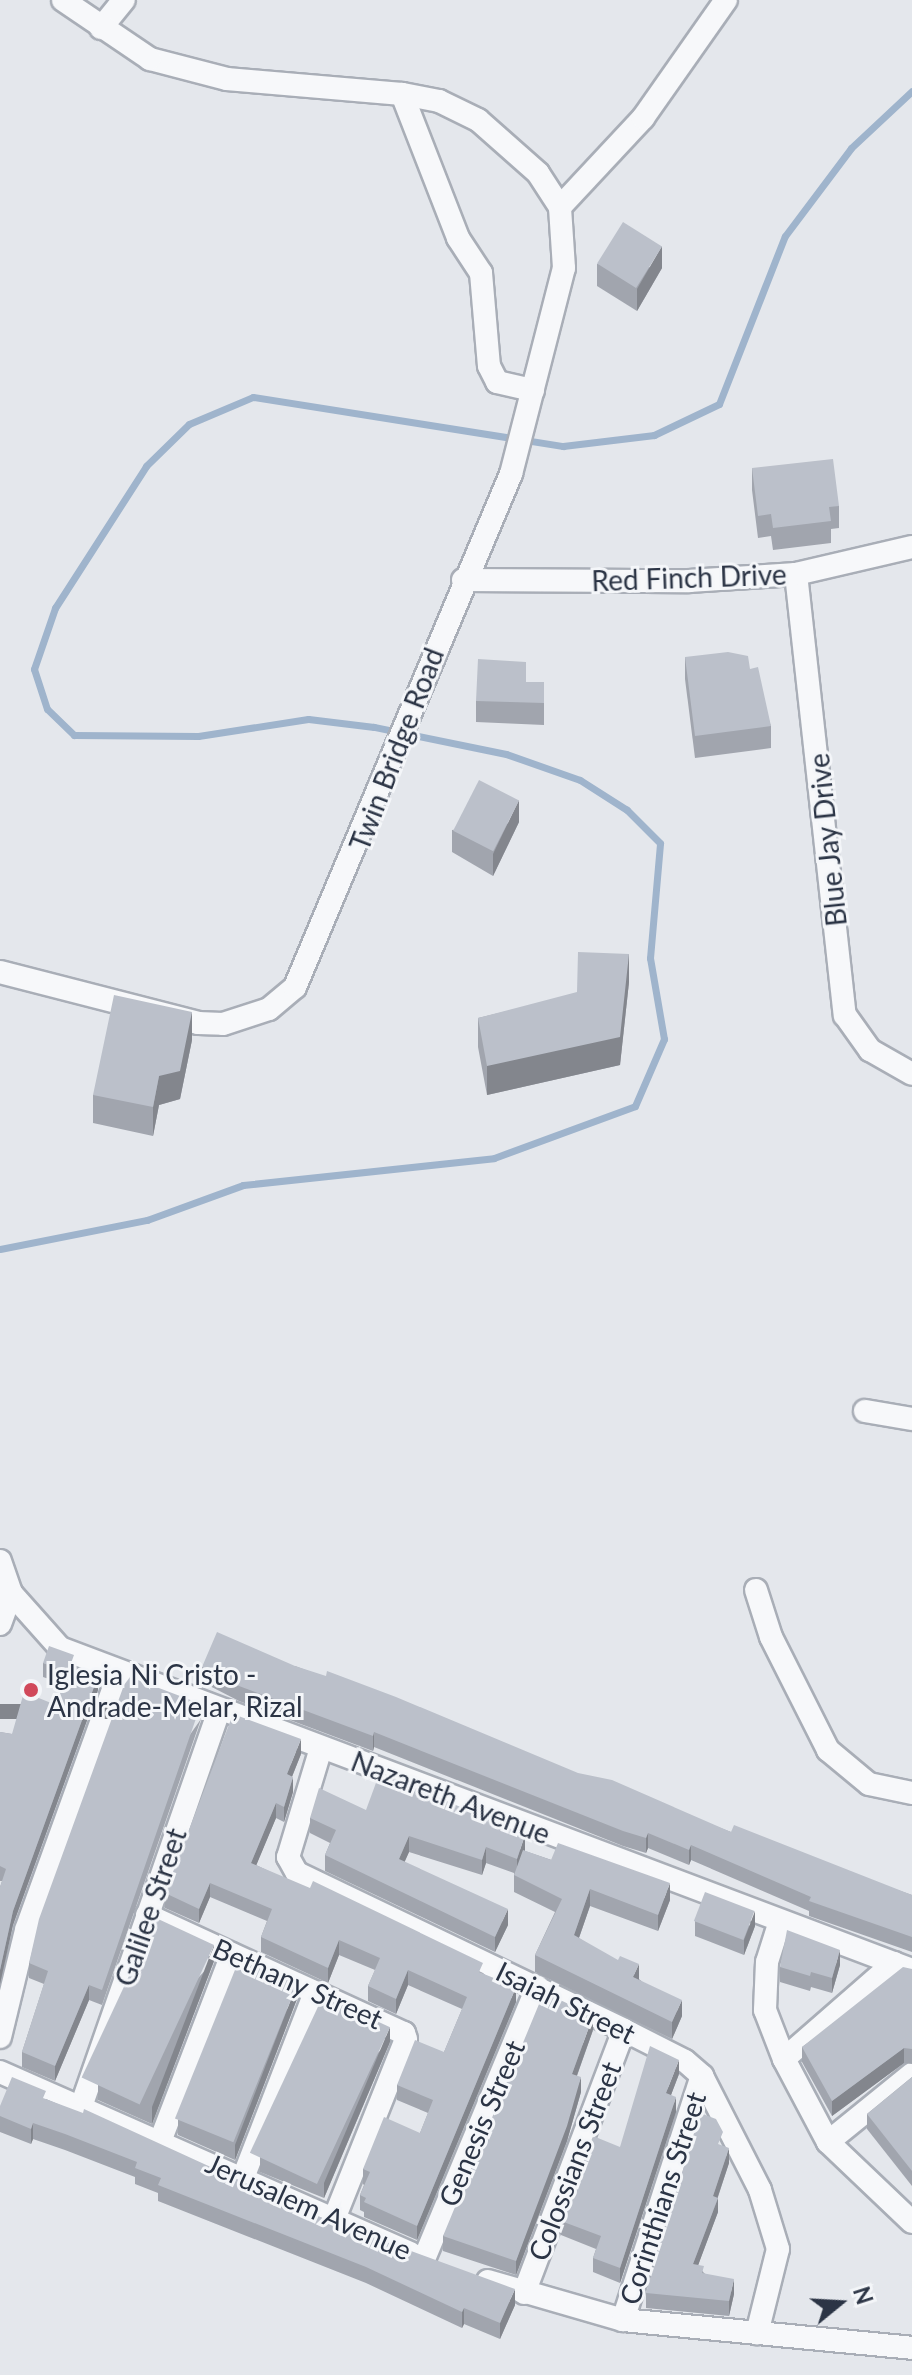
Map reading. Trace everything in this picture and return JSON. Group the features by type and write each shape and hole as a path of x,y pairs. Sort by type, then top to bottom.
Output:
{"street":[{"path":"63,0 150,59 227,79 402,94 439,101 478,120 538,173 560,207 643,118 726,0"},
{"path":"101,28 124,0"},
{"path":"402,94 458,238 481,273 489,366 497,382 531,396"},
{"name":"Twin Bridge Road","path":"0,972 198,1023 223,1024 269,1009 295,987 313,954 391,763 407,712 511,474 564,268 560,207"},
{"name":"Red Finch Drive","path":"463,580 689,581 796,574 912,547"},
{"name":"Blue Jay Drive","path":"796,574 845,1015 870,1050 912,1074"},
{"path":"865,1411 912,1419"},
{"path":"0,1561 11,1593 0,1624"},
{"path":"756,1590 771,1637 828,1750 869,1784 912,1793"},
{"name":"Nazareth Avenue","path":"11,1593 60,1648 119,1673 903,1967"},
{"path":"0,2037 26,1930 119,1673"},
{"name":"Galilee Street","path":"82,2104 219,1710"},
{"name":"Isaiah Street","path":"321,1748 290,1866 685,2061 702,2076 760,2190 778,2249 757,2333"},
{"name":"Bethany Street","path":"147,1915 404,2033 406,2039 334,2219"},
{"path":"780,1921 767,1962 765,2010 784,2059 828,2142 908,2214"},
{"path":"161,2139 232,1954"},
{"path":"784,2059 903,1967"},
{"name":"Genesis Street","path":"424,2259 537,1987"},
{"path":"243,2178 315,1992"},
{"name":"Colossians Street","path":"524,2293 624,2030"},
{"name":"Jerusalem Avenue","path":"0,2072 82,2104 424,2259 524,2293 623,2320 912,2348"},
{"path":"828,2142 912,2074"},
{"name":"Corinthians Street","path":"623,2320 702,2076"}],"building":[{"path":"623,222 662,246 636,288 597,264"},
{"path":"833,459 839,506 829,507 831,521 773,528 771,514 758,516 752,468"},
{"path":"728,652 748,656 750,669 758,667 771,726 695,736 685,657"},
{"path":"478,659 526,662 526,682 544,682 544,703 476,701"},
{"path":"479,780 519,800 493,851 453,831"},
{"path":"578,952 629,954 620,1037 487,1066 478,1018 577,992"},
{"path":"114,995 192,1012 180,1071 159,1076 153,1107 93,1095"},
{"path":"217,1632 295,1666 326,1676 327,1671 396,1697 578,1773 612,1780 731,1832 734,1825 912,1895 912,1937 809,1901 811,1897 691,1845 689,1850 648,1833 646,1838 623,1831 374,1732 373,1736 239,1686 202,1667"},
{"path":"49,1646 74,1655 70,1666 98,1676 13,1911 0,1970 0,1887 6,1869 0,1866 0,1732 12,1734 24,1692 56,1705 68,1672 43,1663"},
{"path":"130,1677 201,1704 102,1990 89,1985 55,2066 22,2052 48,1971 29,1963 39,1919 124,1685"},
{"path":"233,1714 301,1739 287,1774 293,1777 284,1807 276,1803 251,1863 310,1888 313,1881 483,1963 479,1972 516,1987 417,2226 364,2202 366,2198 360,2195 370,2172 363,2169 384,2117 420,2133 433,2100 397,2085 415,2040 444,2052 467,1997 408,1970 396,1999 368,1986 380,1958 339,1940 328,1968 261,1937 272,1909 210,1883 199,1909 165,1893"},
{"path":"380,1772 525,1835 517,1859 486,1847 482,1860 409,1836 399,1859 508,1909 495,1937 325,1855 336,1830 310,1818 319,1788 366,1810"},
{"path":"558,1843 670,1883 658,1915 590,1889 574,1935 618,1960 620,1956 639,1964 633,1977 682,2000 672,2022 535,1955 562,1899 514,1875 523,1850 551,1860"},
{"path":"705,1892 754,1911 743,1940 694,1921"},
{"path":"156,1918 214,1945 140,2105 82,2078"},
{"path":"787,1930 840,1950 832,1978 811,1972 810,1976 780,1967"},
{"path":"239,1960 297,1984 233,2142 175,2119"},
{"path":"903,1967 912,1969 912,2049 904,2048 832,2101 802,2047"},
{"path":"544,1992 593,2016 572,2074 581,2077 567,2126 516,2261 443,2236"},
{"path":"323,1996 390,2027 317,2184 250,2153"},
{"path":"650,2046 679,2060 666,2093 676,2097 620,2268 593,2258 601,2236 561,2221 593,2136 620,2147"},
{"path":"12,2077 46,2091 43,2098 83,2113 84,2109 329,2221 515,2289 500,2323 464,2308 462,2312 366,2267 158,2185 161,2178 135,2168 137,2162 33,2123 31,2129 0,2116 0,2106"},
{"path":"912,2077 912,2171 867,2114"},
{"path":"700,2113 716,2119 723,2132 718,2144 729,2148 713,2196 718,2198 693,2264 704,2266 702,2273 734,2279 729,2301 646,2293"}],"waterway":[{"path":"0,1249 147,1220 243,1185 494,1158 635,1106 664,1039 650,958 660,843 627,810 580,780 506,754 374,727 308,719 198,736 74,735 47,709 34,669 55,608 146,466 189,424 253,397 563,446 654,435 719,404 785,236 851,148 912,91"}],"place":[{"name":"Iglesia Ni Cristo - Andrade-Melar, Rizal","path":"31,1690"}]}
